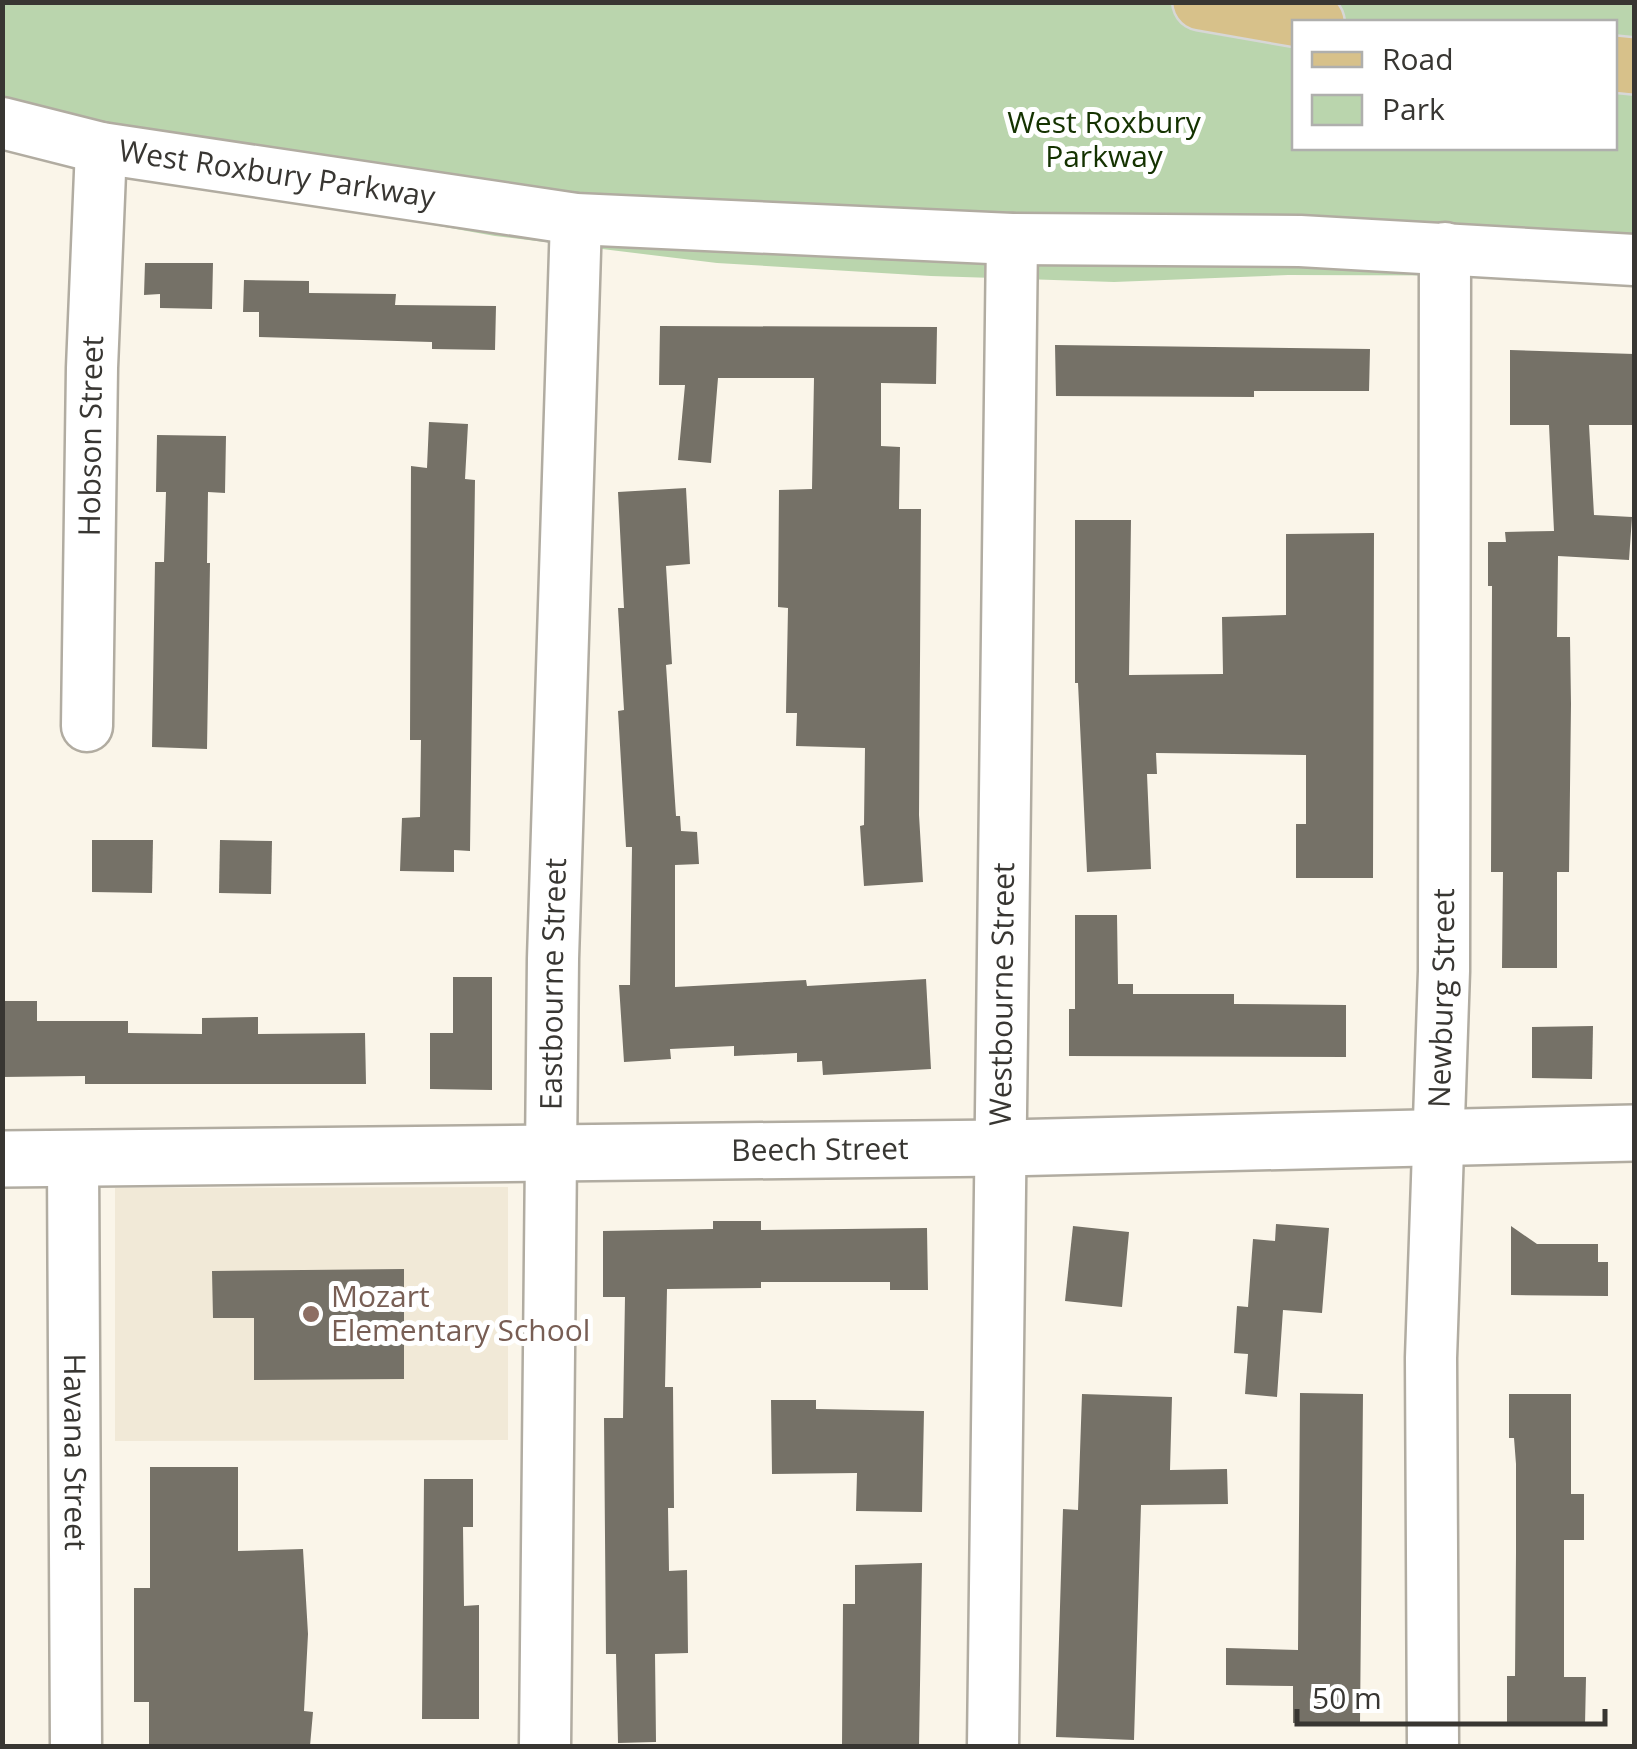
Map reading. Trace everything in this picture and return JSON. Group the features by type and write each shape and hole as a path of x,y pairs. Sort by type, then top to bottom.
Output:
{"main road":[{"path":"1201,2 1304,20"}],"street":[{"name":"West Roxbury Parkway","path":"2,123 101,148 576,219 1012,239 1300,241 1634,260"},
{"name":"Hobson Street","path":"88,726 92,368 101,148"},
{"name":"Eastbourne Street","path":"545,1746 550,1154 576,219"},
{"name":"Westbourne Street","path":"993,1746 1012,239"},
{"name":"Newburg Street","path":"1433,1746 1431,1358 1444,971 1444,248"},
{"name":"Beech Street","path":"2,1159 1002,1148 1634,1133"},
{"name":"Havana Street","path":"73,1160 76,1746"}],"shaded area":[{"name":"Mozart Elementary School","path":"508,1187 508,1440 115,1441 115,1188"}],"green space":[{"name":"West Roxbury Parkway","path":"2,3 1634,3 1634,276 1288,275 1114,282 931,276 717,263 495,236 3,148"}],"building":[{"path":"145,263 213,263 212,309 160,308 160,294 144,295"},
{"path":"244,280 309,281 309,293 396,294 395,305 496,306 495,350 432,349 432,342 259,337 259,312 243,312"},
{"path":"660,326 937,327 936,384 881,383 881,446 900,447 899,509 921,509 919,815 923,882 864,886 860,826 864,825 865,748 796,746 797,713 786,713 788,608 778,607 779,490 812,489 814,378 718,378 711,463 678,460 685,385 659,385"},
{"path":"1055,345 1370,349 1369,391 1254,391 1254,397 1056,396"},
{"path":"1510,350 1634,354 1634,425 1589,425 1594,515 1632,517 1629,560 1558,556 1557,637 1570,637 1571,704 1569,872 1557,872 1557,968 1502,968 1503,872 1491,872 1492,586 1488,586 1488,542 1506,542 1505,532 1554,531 1549,425 1510,425"},
{"path":"429,422 468,424 465,479 475,480 470,851 454,850 454,872 400,871 402,818 420,817 421,740 410,740 411,466 427,468"},
{"path":"157,435 226,436 225,493 208,492 207,749 152,747 155,562 164,562 166,492 156,492"},
{"path":"686,488 690,564 666,566 672,664 666,665 676,816 680,816 681,831 697,832 699,864 675,865 675,987 806,980 807,986 926,979 931,1069 823,1075 822,1061 797,1062 797,1053 734,1056 734,1046 670,1049 671,1059 624,1062 619,985 630,985 632,847 626,847 618,711 624,710 618,608 624,608 618,492"},
{"path":"1075,520 1131,520 1129,675 1223,674 1222,617 1286,615 1286,534 1374,533 1373,878 1296,878 1296,824 1306,824 1306,755 1156,753 1157,774 1147,774 1151,869 1087,872 1075,683"},
{"path":"92,840 153,840 152,893 92,892"},
{"path":"220,840 272,841 271,894 219,893"},
{"path":"1075,915 1117,915 1118,984 1133,984 1133,994 1234,994 1234,1004 1346,1005 1346,1057 1069,1056 1069,1009 1075,1009"},
{"path":"453,977 492,977 492,1090 430,1089 430,1033 453,1033"},
{"path":"2,1001 37,1001 37,1021 128,1021 128,1033 202,1034 202,1018 258,1017 258,1034 365,1033 366,1084 85,1084 85,1076 2,1077"},
{"path":"1593,1026 1592,1079 1532,1078 1532,1027"},
{"path":"713,1221 761,1221 761,1230 927,1228 928,1290 890,1290 890,1282 761,1282 761,1288 667,1289 665,1387 673,1387 674,1508 668,1508 669,1571 687,1570 688,1653 655,1654 656,1742 618,1743 616,1654 606,1654 604,1418 623,1418 625,1297 603,1297 603,1231 713,1229"},
{"path":"1276,1224 1329,1228 1322,1313 1283,1310 1277,1397 1245,1394 1248,1354 1234,1353 1237,1306 1248,1307 1253,1239 1275,1241"},
{"path":"1073,1226 1129,1232 1122,1307 1065,1301"},
{"path":"1511,1226 1537,1244 1598,1244 1598,1262 1608,1262 1608,1296 1511,1295"},
{"path":"404,1269 404,1379 254,1380 254,1318 213,1318 212,1271"},
{"path":"1300,1393 1363,1394 1360,1724 1293,1723 1293,1686 1226,1685 1226,1648 1298,1650"},
{"path":"1082,1394 1172,1397 1170,1470 1227,1469 1228,1504 1141,1505 1134,1740 1056,1737 1063,1509 1078,1510"},
{"path":"1509,1394 1571,1394 1571,1494 1584,1494 1584,1540 1564,1540 1564,1677 1586,1677 1585,1725 1507,1725 1507,1676 1515,1676 1516,1553 1516,1464 1514,1438 1509,1438"},
{"path":"771,1400 816,1400 816,1409 924,1411 922,1512 856,1511 857,1473 772,1474"},
{"path":"150,1467 238,1467 238,1551 303,1549 308,1634 304,1711 313,1712 310,1746 149,1746 149,1702 134,1702 134,1588 150,1588"},
{"path":"424,1479 473,1479 473,1527 463,1527 464,1606 479,1605 479,1719 422,1719"},
{"path":"922,1563 919,1746 842,1746 843,1604 855,1604 855,1565"}],"place":[{"name":"Mozart Elementary School","path":"311,1314"}]}
